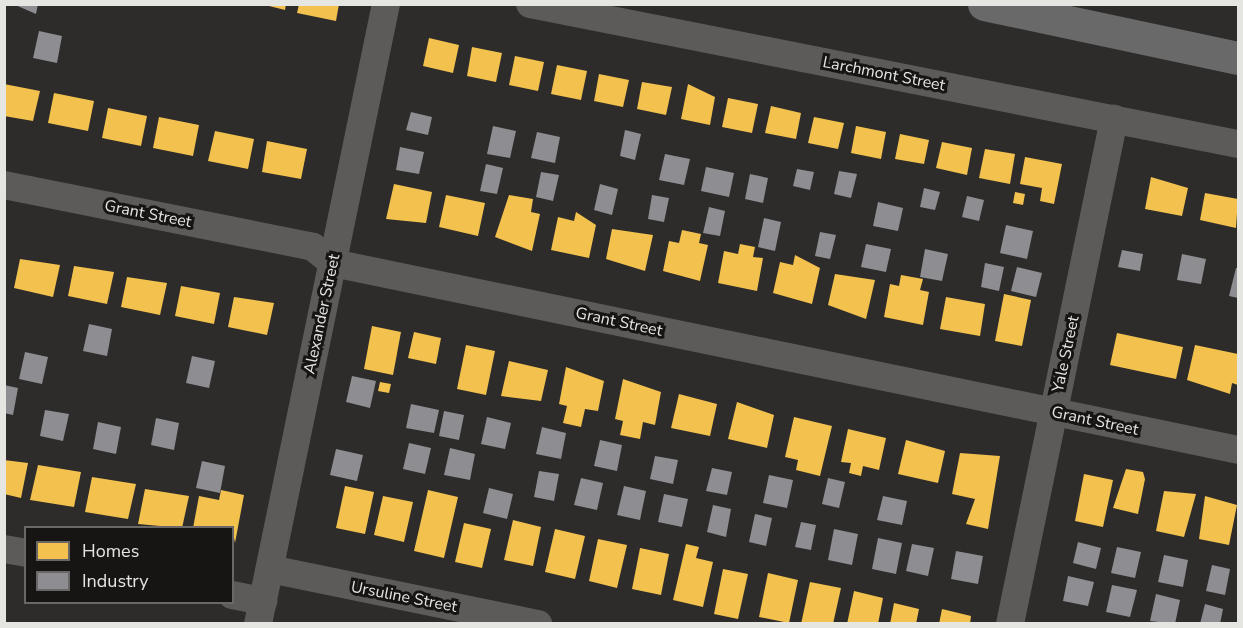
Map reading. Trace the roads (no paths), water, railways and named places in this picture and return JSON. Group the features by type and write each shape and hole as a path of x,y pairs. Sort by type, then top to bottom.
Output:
{"highway":[{"path":"984,4 1239,58"}],"street":[{"name":"Alexander Street","path":"261,612 386,4"},
{"name":"Larchmont Street","path":"530,4 1239,144"},
{"name":"Yale Street","path":"1010,624 1114,119"},
{"name":"Grant Street","path":"4,184 313,247 333,263 1239,450"},
{"path":"4,549 24,553"},
{"name":"Ursuline Street","path":"270,569 538,624"},
{"path":"234,596 261,612"}]}
